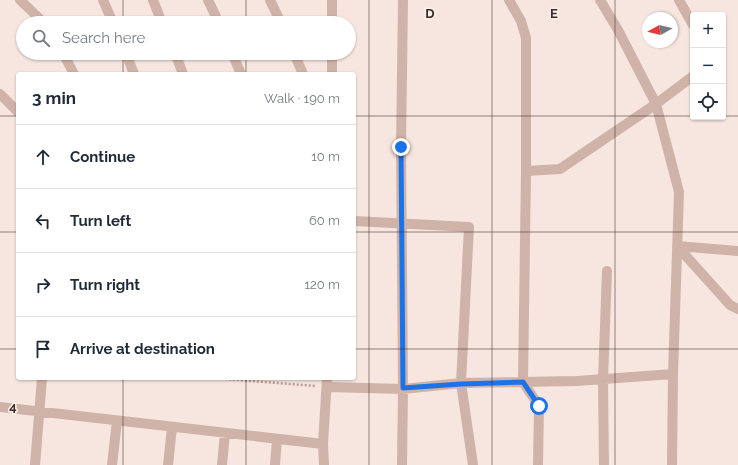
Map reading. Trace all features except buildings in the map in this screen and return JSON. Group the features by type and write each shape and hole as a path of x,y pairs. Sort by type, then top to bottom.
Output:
{"street":[{"path":"20,0 37,16"},
{"path":"103,0 110,16"},
{"path":"153,0 159,16"},
{"path":"208,0 216,16"},
{"path":"270,0 277,16"},
{"path":"332,0 332,16"},
{"path":"402,0 402,465"},
{"path":"509,0 521,21 526,38 523,382 539,406 538,465"},
{"path":"600,0 618,30 656,104 679,192 673,374 672,465"},
{"path":"679,0 690,20"},
{"path":"67,60 73,72"},
{"path":"129,60 133,72"},
{"path":"178,60 182,72"},
{"path":"235,60 240,72"},
{"path":"297,60 302,72"},
{"path":"332,60 332,72"},
{"path":"526,171 560,169 656,104 690,78"},
{"path":"0,94 16,110"},
{"path":"356,221 469,227 461,384 473,465"},
{"path":"677,246 738,251"},
{"path":"677,246 730,305 738,309"},
{"path":"604,465 603,380 607,271"},
{"path":"324,465 323,444 327,382 403,388 461,384 603,380 673,374"},
{"path":"35,465 42,380"},
{"path":"0,408 323,444"},
{"path":"112,465 117,421"},
{"path":"168,465 172,427"},
{"path":"222,465 225,433"},
{"path":"274,465 277,439"}],"path":[{"path":"270,380 327,382"}],"route":[{"path":"401,147 403,388 523,382 539,406"}]}
